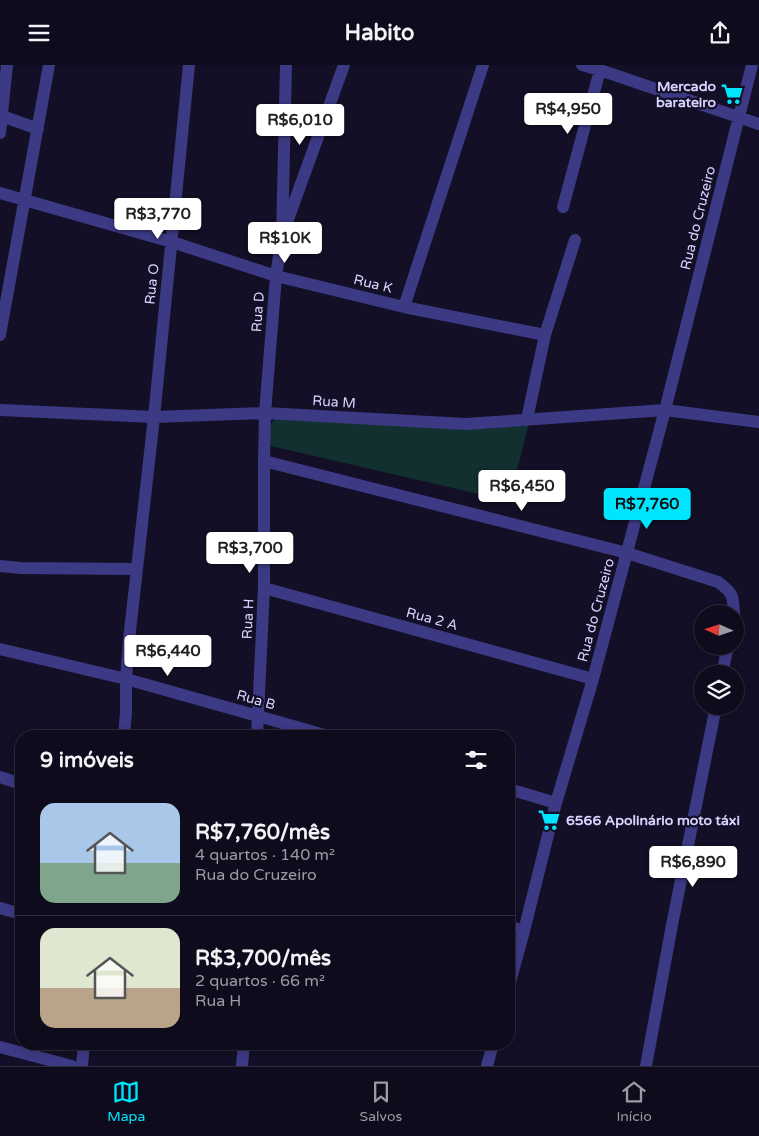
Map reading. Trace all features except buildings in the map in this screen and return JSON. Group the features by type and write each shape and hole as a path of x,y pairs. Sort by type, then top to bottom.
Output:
{"street":[{"path":"0,133 7,65"},
{"path":"0,335 49,65"},
{"name":"Rua O","path":"125,730 126,679 136,569 154,417 189,65"},
{"name":"Rua D","path":"265,413 276,276 282,236 286,65"},
{"path":"282,236 344,65"},
{"path":"404,307 483,65"},
{"path":"582,65 759,124"},
{"name":"Rua do Cruzeiro","path":"515,964 556,803 593,679 665,410 752,65"},
{"path":"564,207 600,70"},
{"path":"2,116 38,129"},
{"name":"Rua K","path":"0,193 172,242 276,276 404,307 544,335"},
{"path":"527,419 544,335 575,240"},
{"name":"Rua M","path":"0,410 154,417 265,413 466,425 665,410 759,422"},
{"name":"Rua H","path":"257,730 264,588 265,413"},
{"path":"264,461 627,553 718,582 730,591 733,605"},
{"path":"0,566 21,568 136,569"},
{"name":"Rua 2 A","path":"264,588 593,679"},
{"name":"Rua B","path":"0,649 126,679 307,730"},
{"path":"646,1066 714,715"},
{"path":"0,777 15,782"},
{"path":"515,791 556,803"},
{"path":"0,908 15,912"},
{"path":"515,928 524,931"},
{"path":"0,1047 72,1066"},
{"path":"82,1066 83,1050"},
{"path":"242,1066 243,1050"},
{"path":"487,1066 490,1050"}],"green space":[{"path":"278,417 487,429 529,423 509,501 271,446 268,439 268,430"}],"place":[{"name":"Mercado barateiro","path":"732,94"},
{"name":"6566 Apolinário moto táxi","path":"549,820"}]}
